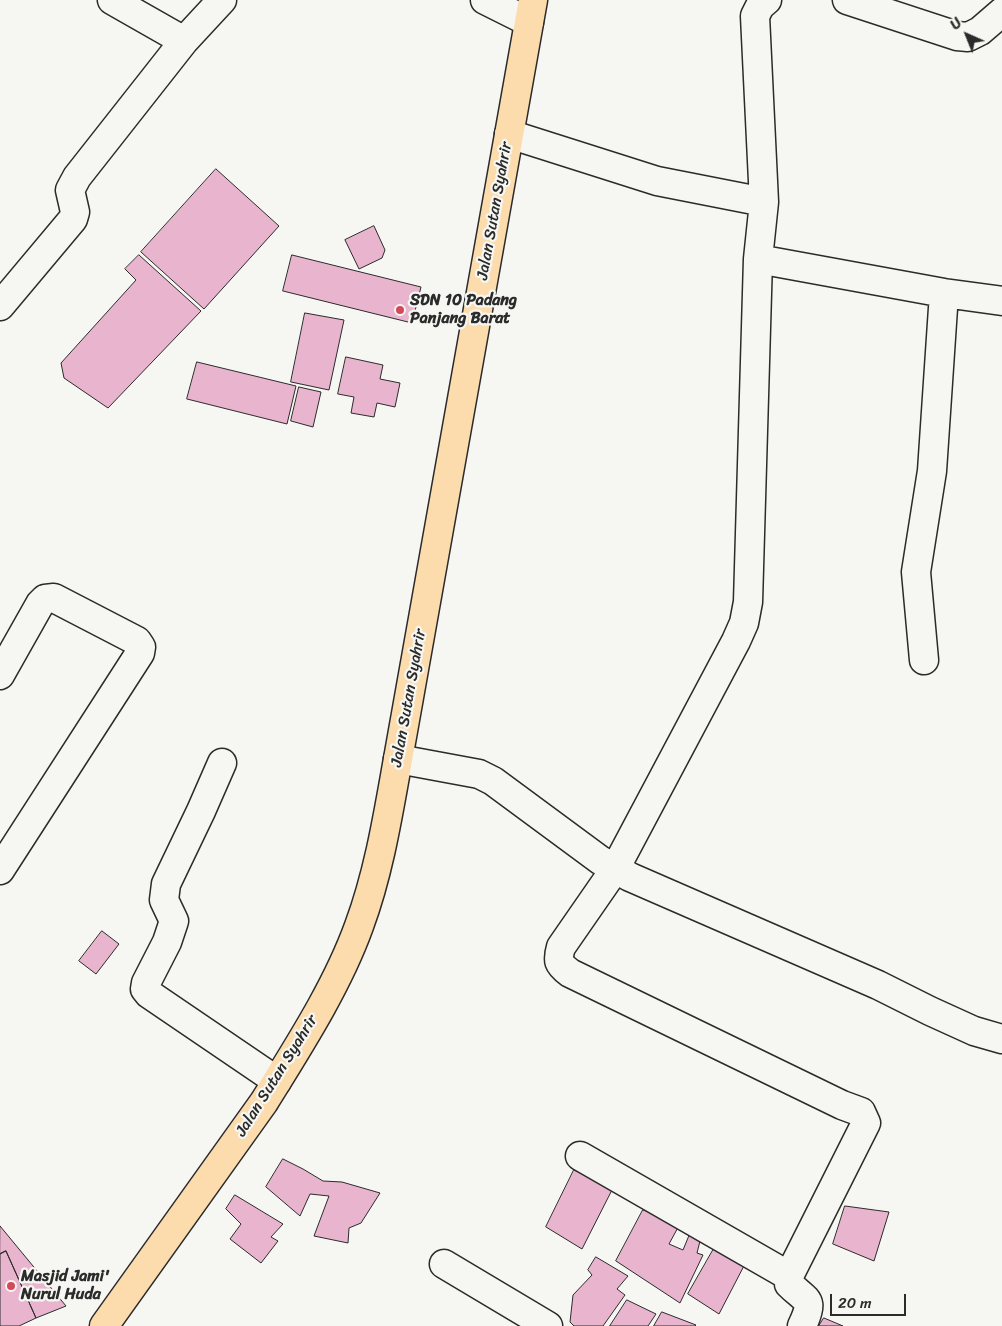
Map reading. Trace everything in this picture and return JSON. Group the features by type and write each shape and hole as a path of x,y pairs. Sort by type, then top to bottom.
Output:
{"highway":[{"name":"Jalan Sutan Syahrir","path":"104,1326 277,1081 323,1003 359,926 371,889 398,759 531,11"}],"street":[{"path":"112,0 184,42"},
{"path":"0,306 73,219 75,212 70,190 73,183 184,42 222,0"},
{"path":"485,0 531,11"},
{"path":"767,0 760,6 755,16 764,202 758,259 748,592 744,623 614,869 561,947 558,958 561,966 570,973 842,1105 861,1112 866,1122 789,1276 789,1284 804,1296 809,1305 802,1326"},
{"path":"847,0 957,36 968,37 980,31 1002,12"},
{"path":"509,134 657,181 764,202"},
{"path":"758,259 944,293 1002,301"},
{"path":"924,660 916,572 932,471 944,293"},
{"path":"0,675 40,604 45,599 54,598 137,641 141,646 140,653 0,870"},
{"path":"398,759 479,774 493,781 614,869 878,985 930,1011 974,1030 1002,1039"},
{"path":"222,763 166,884 164,900 174,921 167,942 146,983 145,989 149,994 277,1081"},
{"path":"580,1156 789,1276"},
{"path":"444,1264 548,1326"}],"building":[{"path":"216,169 279,226 204,309 141,252"},
{"path":"374,226 385,250 382,258 359,269 345,240"},
{"path":"139,255 201,311 108,408 64,378 61,363 136,280 125,269"},
{"path":"292,255 421,287 412,323 283,291"},
{"path":"305,313 344,320 329,390 291,382"},
{"path":"346,357 383,365 380,379 400,383 395,407 377,403 374,417 351,413 354,397 338,394"},
{"path":"197,362 296,386 287,424 187,399"},
{"path":"299,387 321,392 313,427 291,421"},
{"path":"102,931 119,944 96,974 79,961"},
{"path":"283,1159 323,1181 342,1182 380,1193 361,1223 349,1228 348,1243 314,1236 329,1196 310,1194 300,1216 266,1187"},
{"path":"574,1170 613,1188 582,1249 546,1227"},
{"path":"235,1195 283,1224 271,1237 278,1241 261,1263 230,1239 241,1224 226,1209"},
{"path":"845,1206 889,1212 874,1261 833,1244"},
{"path":"643,1210 681,1222 669,1244 683,1250 690,1233 701,1237 697,1253 703,1255 680,1303 616,1261"},
{"path":"0,1226 66,1306 36,1318 6,1251 0,1254"},
{"path":"716,1245 746,1262 719,1314 688,1294"},
{"name":"Masjid Jami' Nurul Huda","path":"6,1251 36,1318 19,1326 0,1326 0,1254"},
{"path":"596,1257 628,1276 617,1289 625,1295 603,1326 574,1326 570,1322 573,1295 592,1275 588,1270"},
{"path":"627,1300 656,1314 648,1326 610,1326"},
{"path":"662,1312 696,1325 654,1326"},
{"path":"824,1318 843,1326 819,1326"}],"place":[{"name":"SDN 10 Padang Panjang Barat","path":"400,310"},
{"name":"Masjid Jami' Nurul Huda","path":"11,1286"}]}
